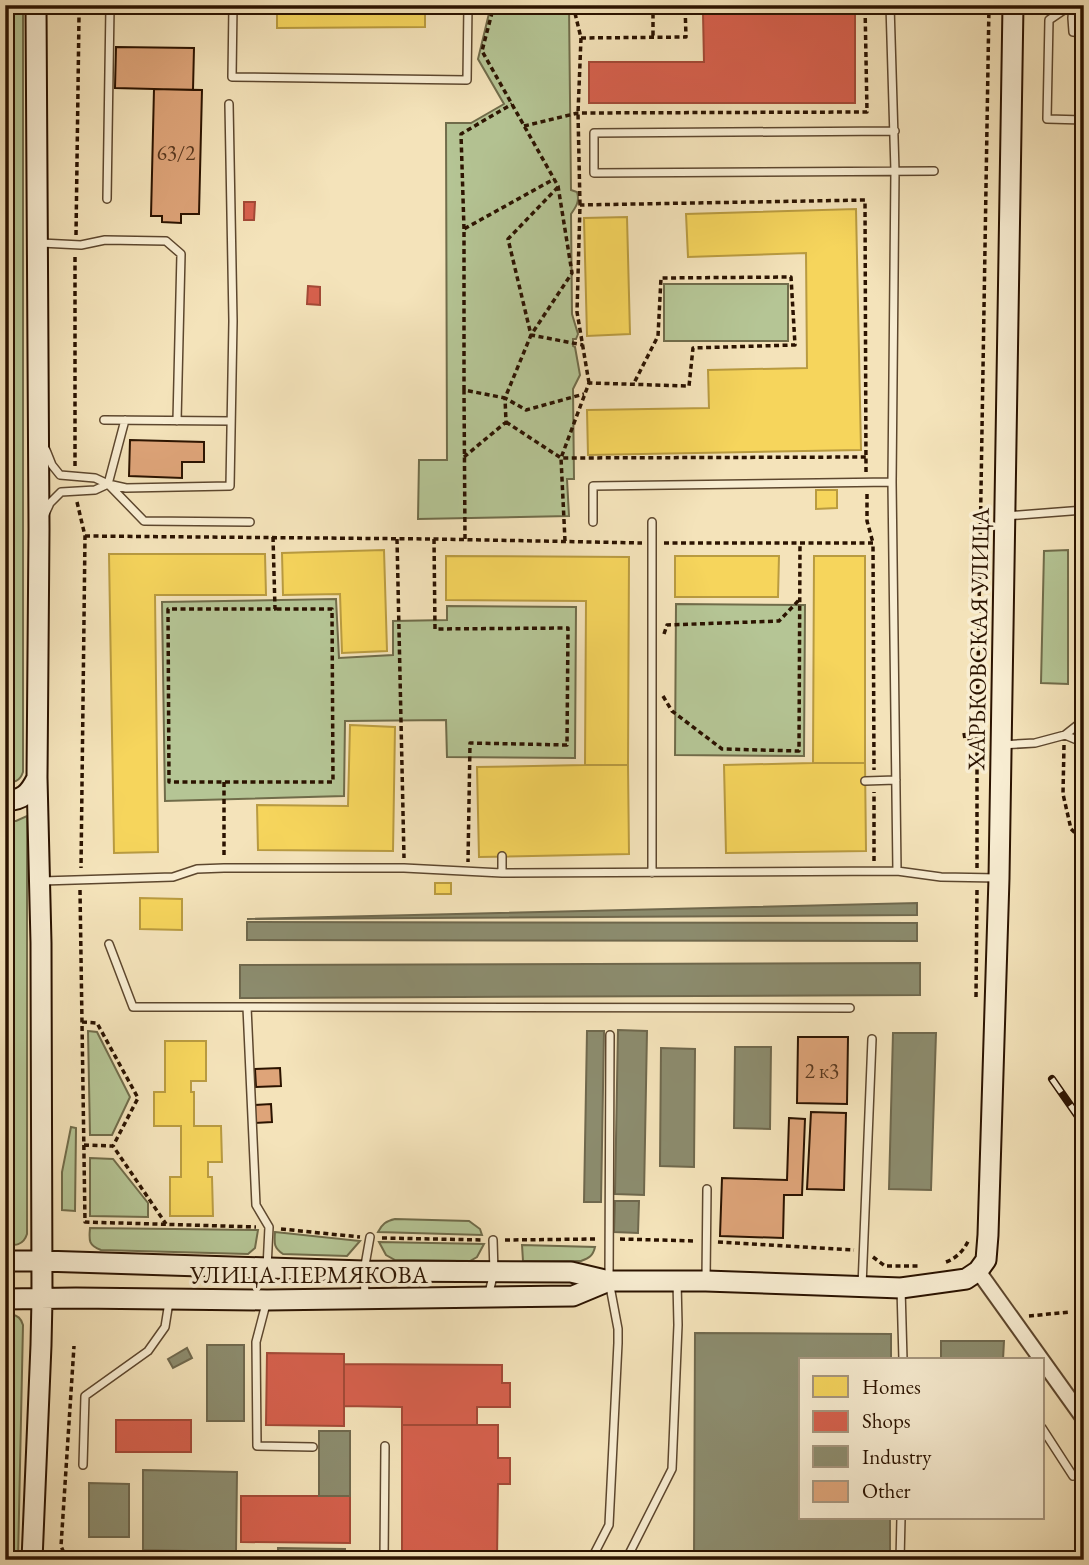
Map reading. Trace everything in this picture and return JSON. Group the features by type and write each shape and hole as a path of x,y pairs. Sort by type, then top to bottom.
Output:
{"street":[{"path":"32,1560 42,1299 37,778 36,5"},
{"name":"ХАРЬКОВСКАЯ УЛИЦА","path":"978,1271 986,1260 988,1235 999,878 1013,5"},
{"path":"5,801 20,799 31,790 37,778"},
{"name":"УЛИЦА ПЕРМЯКОВА","path":"5,1261 364,1271 571,1272 609,1281 706,1281 901,1288 966,1279 978,1271"},
{"path":"978,1271 1040,1358"},
{"name":"УЛИЦА ПЕРМЯКОВА","path":"5,1299 267,1300 573,1296 609,1281"},
{"path":"1044,1363 1084,1419"}],"lane":[{"path":"53,5 183,10"},
{"path":"233,5 232,77 467,80 468,5"},
{"path":"890,5 895,131 892,482 897,871"},
{"path":"1072,5 1073,32 1084,33"},
{"path":"1072,5 1049,20 1047,119 1084,120"},
{"path":"107,199 110,8"},
{"path":"38,430 51,465 60,475 95,478 126,488 230,486 233,321 229,104"},
{"path":"895,131 594,133 594,173 934,171"},
{"path":"36,243 166,241 181,254 177,421"},
{"path":"104,420 231,421"},
{"path":"108,484 125,420"},
{"path":"593,522 593,486 892,482"},
{"path":"38,529 50,503 61,492 95,490 108,484"},
{"path":"108,484 144,521 250,522"},
{"path":"1005,516 1084,510"},
{"path":"652,522 652,873"},
{"path":"1000,745 1035,743 1065,735 1084,720"},
{"path":"1065,735 1084,743"},
{"path":"865,781 896,780"},
{"path":"502,856 502,873"},
{"path":"40,881 173,877 197,869 224,868 404,868 502,873 897,871 941,877 999,878"},
{"path":"109,944 133,1007 850,1008"},
{"path":"247,1007 257,1205 269,1227 267,1269"},
{"path":"591,1560 609,1525 618,1329 609,1281 610,1035"},
{"path":"862,1286 872,1039"},
{"path":"706,1281 707,1189"},
{"path":"365,1299 364,1271 370,1237"},
{"path":"488,1297 494,1272 493,1240"},
{"path":"626,1560 672,1469 678,1325 677,1281"},
{"path":"901,1288 904,1358"},
{"path":"83,1465 85,1396 148,1351 164,1327 170,1298"},
{"path":"267,1300 256,1342 257,1447 313,1447"},
{"path":"1044,1431 1073,1476 1084,1469"},
{"path":"384,1560 385,1446"},
{"path":"900,1560 901,1520"}],"path":[{"path":"494,5 482,51 558,187 572,273 531,335 505,398 506,422"},
{"path":"565,541 561,458 589,383 577,312 581,38 573,5"},
{"path":"653,5 653,37"},
{"path":"581,38 686,37 685,5"},
{"path":"524,126 578,113 867,112 865,5"},
{"path":"975,1000 989,5"},
{"path":"75,477 79,6"},
{"path":"465,539 461,134 512,104"},
{"path":"464,229 554,178"},
{"path":"531,335 508,239 558,187"},
{"path":"580,205 865,200 867,521 873,543 874,862"},
{"path":"589,383 633,385 689,386 693,348 795,345 791,278 661,278 658,336 633,385"},
{"path":"531,335 583,345"},
{"path":"464,390 505,398 526,410 585,393"},
{"path":"506,422 561,458 866,457"},
{"path":"464,457 506,422"},
{"path":"75,491 85,536 80,880 85,1222 269,1227 370,1237 608,1239 864,1250 886,1266 925,1266"},
{"path":"85,536 873,543"},
{"path":"273,537 275,609"},
{"path":"397,538 404,868"},
{"path":"435,539 435,629 568,628 567,745 470,743 468,862"},
{"path":"652,676 672,711 722,749 800,751 800,543"},
{"path":"663,638 667,625 779,621 800,599"},
{"path":"168,609 275,609 332,609 333,782 169,782 168,609"},
{"path":"964,733 965,739 974,739 977,733"},
{"path":"1065,735 1063,794 1071,829 1084,842"},
{"path":"224,782 224,868"},
{"path":"82,1022 97,1023 138,1098 113,1146"},
{"path":"83,1145 113,1146"},
{"path":"113,1146 166,1224"},
{"path":"938,1266 953,1259 966,1247 973,1231"},
{"path":"1027,1316 1082,1312"},
{"path":"67,1560 61,1546 74,1346"}],"green space":[{"path":"5,5 23,5 23,772 14,782 5,780"},
{"path":"491,5 569,5 571,190 577,192 578,198 571,214 572,314 578,334 576,339 573,339 573,346 580,375 573,389 574,479 567,479 569,516 418,519 419,460 447,460 446,123 471,123 504,104 478,59"},
{"path":"664,284 788,284 788,341 664,341"},
{"path":"1068,550 1068,684 1041,683 1044,551"},
{"path":"336,599 339,658 393,655 393,621 447,620 447,606 576,607 575,758 447,757 446,720 345,721 344,796 165,801 162,602"},
{"path":"676,604 805,605 804,756 675,755"},
{"path":"27,816 27,1234 21,1243 15,1245 5,1240 5,821 16,821"},
{"path":"88,1031 97,1032 130,1097 112,1135 90,1135"},
{"path":"71,1127 76,1128 75,1211 62,1210 62,1172"},
{"path":"90,1158 113,1159 148,1203 148,1217 90,1216"},
{"path":"395,1219 469,1221 480,1229 482,1235 378,1232 385,1223"},
{"path":"90,1228 258,1230 255,1248 248,1254 101,1250 90,1242"},
{"path":"275,1232 360,1241 347,1256 283,1254 275,1245"},
{"path":"379,1242 484,1244 477,1257 470,1261 395,1260 386,1255"},
{"path":"522,1245 595,1247 590,1256 581,1261 523,1261"},
{"path":"11,1314 19,1318 23,1325 18,1560 5,1560 5,1316"}],"building: Homes":[{"path":"277,5 425,5 425,27 277,28"},
{"path":"856,209 861,450 588,455 587,410 709,408 708,370 807,368 806,253 688,257 686,214"},
{"path":"627,217 630,334 587,336 584,218"},
{"path":"816,490 837,490 837,508 816,509"},
{"path":"384,550 387,651 342,653 340,594 283,595 282,553"},
{"path":"384,550 387,651 342,653 340,594 283,595 282,553"},
{"path":"109,554 265,554 266,595 155,595 158,852 114,853"},
{"path":"109,554 265,554 266,595 155,595 158,852 114,853"},
{"path":"446,556 629,557 628,765 585,765 586,601 446,600"},
{"path":"675,556 779,556 778,597 675,597"},
{"path":"814,556 865,556 865,763 813,763"},
{"path":"350,725 395,727 393,851 258,850 257,805 348,806"},
{"path":"350,725 395,727 393,851 258,850 257,805 348,806"},
{"path":"865,763 866,851 726,853 724,765"},
{"path":"628,765 629,854 479,857 477,767"},
{"path":"435,883 451,883 451,894 435,894"},
{"path":"140,898 182,899 182,930 140,929"},
{"path":"165,1041 206,1041 206,1081 191,1081 191,1092 194,1092 194,1126 221,1126 222,1162 208,1162 208,1177 212,1177 213,1216 170,1216 170,1177 181,1177 181,1126 154,1126 154,1092 165,1092"}],"building: Shops":[{"path":"805,5 855,5 855,103 589,103 589,62 704,62 703,13 805,13"},
{"path":"244,202 255,202 254,220 244,220"},
{"path":"308,286 320,287 320,305 307,304"},
{"path":"1075,480 1084,480 1084,501 1076,501"},
{"path":"267,1353 344,1354 344,1426 266,1425"},
{"path":"344,1364 502,1365 502,1383 510,1383 510,1407 477,1407 477,1425 402,1425 402,1407 344,1406"},
{"path":"116,1420 191,1420 191,1452 116,1452"},
{"path":"402,1425 498,1425 498,1458 510,1458 510,1484 498,1484 497,1560 402,1560"},
{"path":"241,1496 350,1496 350,1543 241,1542"}],"building: Industry":[{"path":"1075,158 1084,158 1084,281 1078,281"},
{"path":"917,903 917,915 247,919"},
{"path":"247,922 917,923 917,941 247,940"},
{"path":"920,963 920,995 240,998 240,965"},
{"path":"618,1030 647,1031 644,1195 615,1194"},
{"path":"587,1031 604,1031 601,1202 584,1202"},
{"path":"893,1033 936,1033 931,1190 889,1189"},
{"path":"735,1047 771,1047 770,1129 734,1128"},
{"path":"661,1048 695,1049 694,1167 660,1166"},
{"path":"615,1201 639,1201 638,1233 614,1232"},
{"path":"695,1333 891,1334 891,1358 799,1358 799,1520 890,1520 890,1560 694,1560"},
{"path":"941,1341 1004,1341 1003,1358 941,1358"},
{"path":"207,1345 244,1345 244,1421 207,1421"},
{"path":"187,1348 192,1358 173,1368 168,1359"},
{"path":"319,1431 350,1431 350,1496 319,1496"},
{"path":"143,1470 237,1472 236,1552 143,1550"},
{"path":"89,1483 129,1484 129,1537 89,1537"},
{"path":"278,1548 345,1549 345,1560 278,1560"}],"building: Other":[{"path":"116,47 194,48 193,90 115,88"},
{"path":"154,89 202,90 199,214 181,214 181,223 162,222 162,216 151,216"},
{"path":"130,440 204,442 204,462 182,462 182,478 129,476"},
{"path":"798,1037 848,1037 847,1104 797,1103"},
{"path":"280,1068 281,1086 256,1087 255,1069"},
{"path":"271,1104 272,1122 255,1123 255,1105"},
{"path":"811,1112 846,1113 844,1190 807,1189"},
{"path":"789,1118 805,1119 802,1195 784,1195 783,1238 720,1236 722,1178 787,1180"}],"railway":[{"path":"1052,1079 1084,1125"}]}
